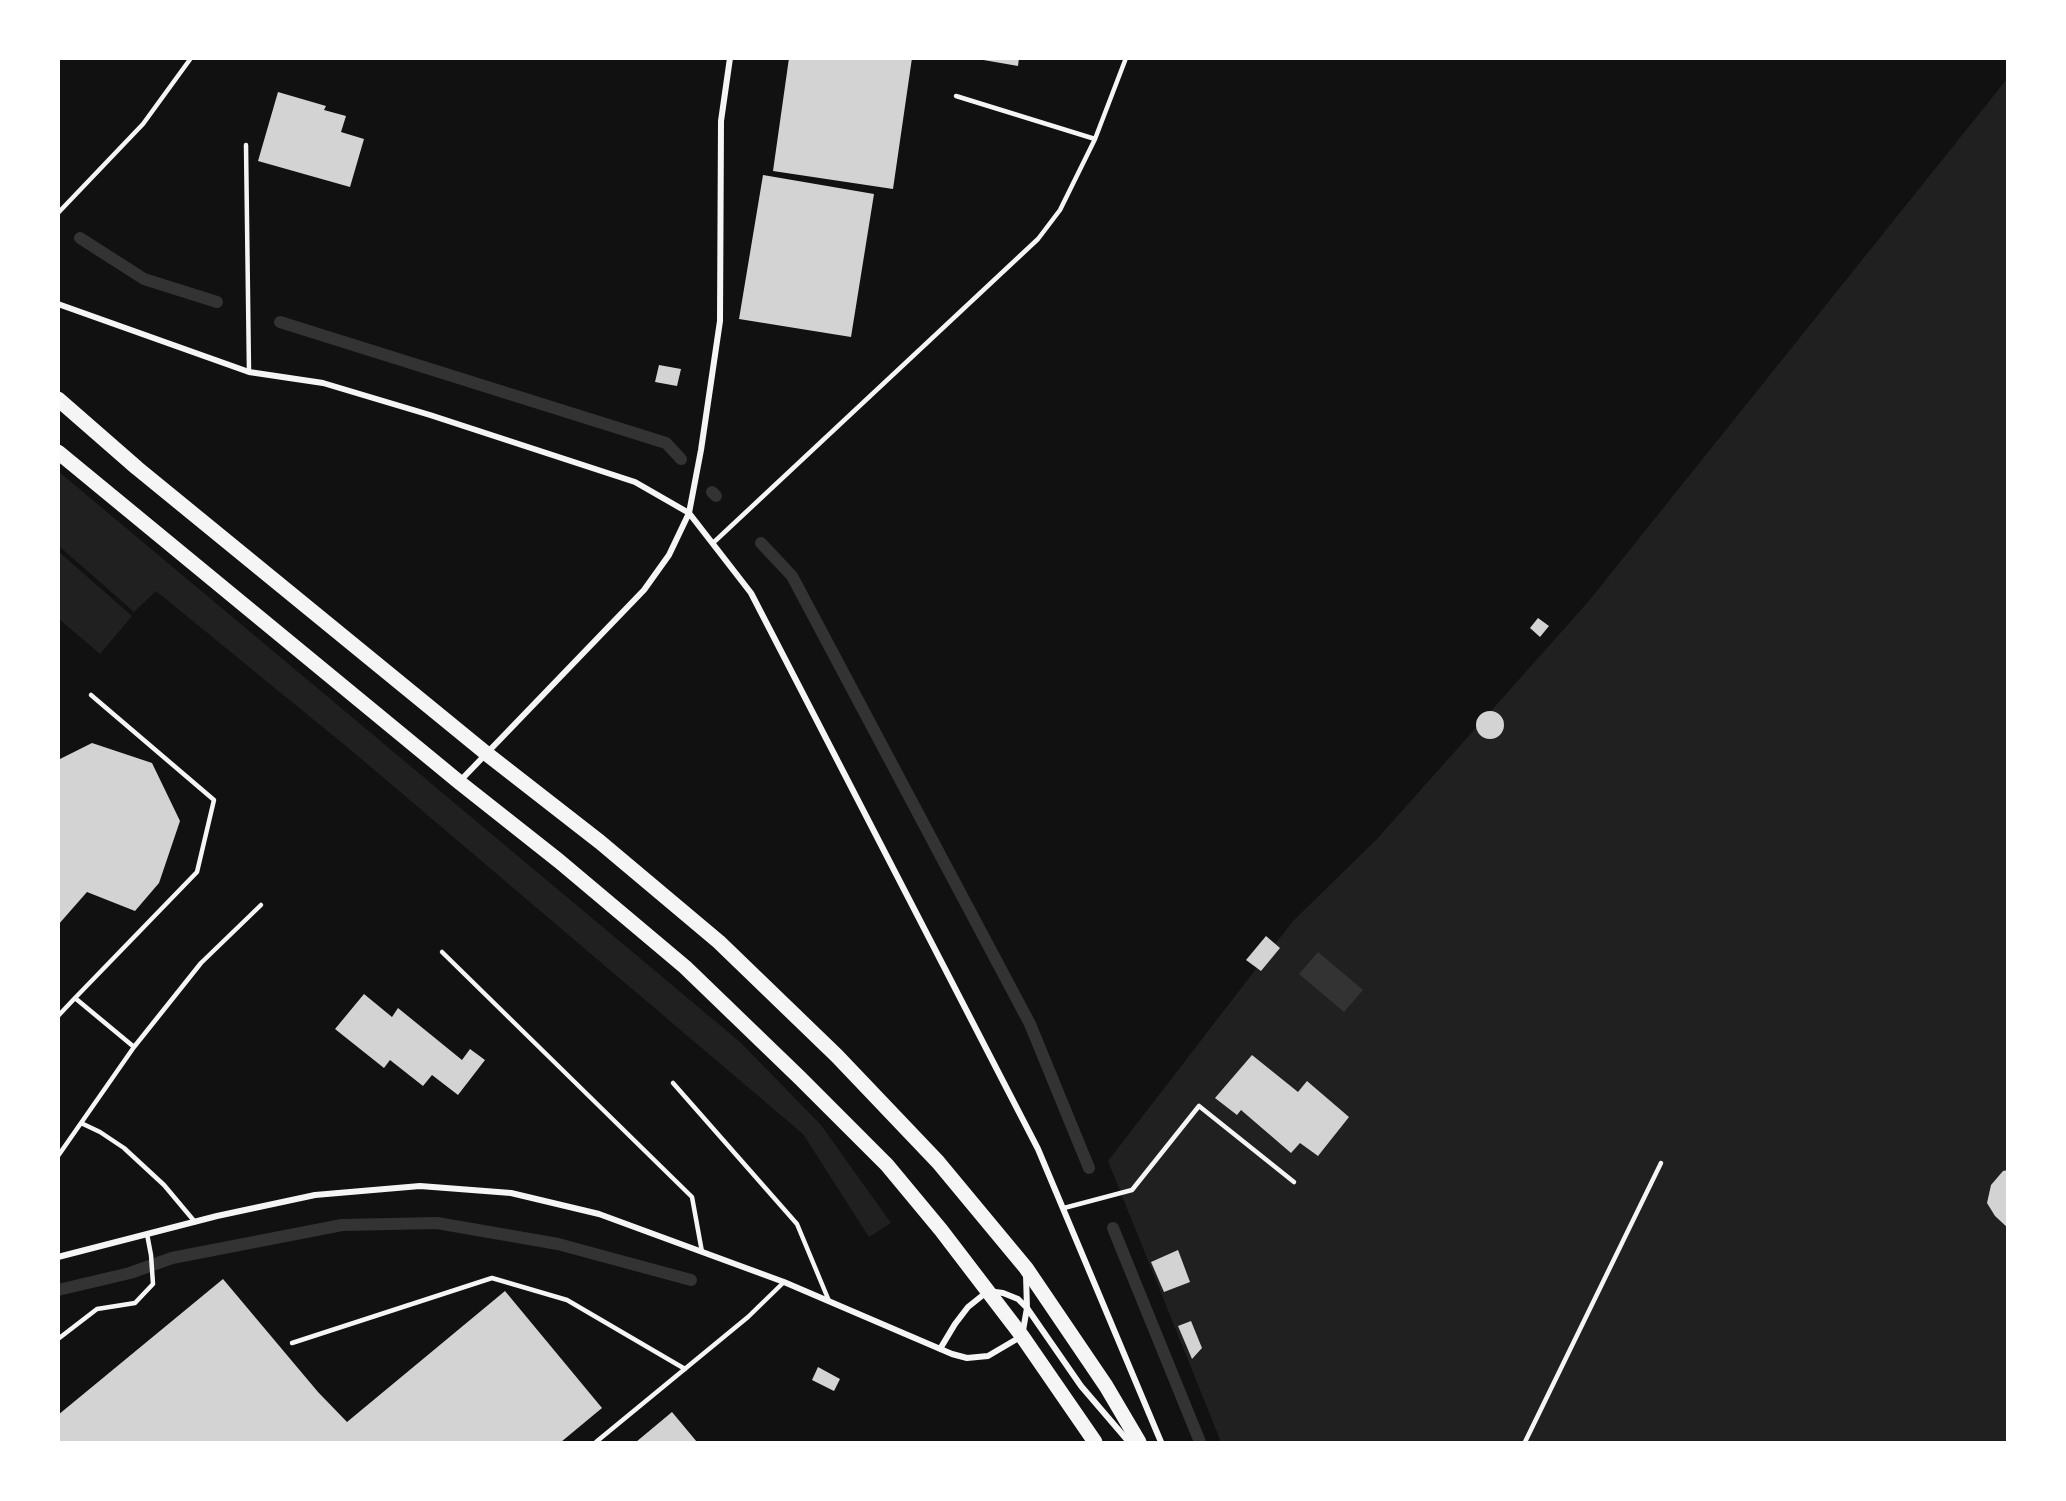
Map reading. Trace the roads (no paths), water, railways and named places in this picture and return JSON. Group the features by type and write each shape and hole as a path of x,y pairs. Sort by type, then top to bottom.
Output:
{"main road":[{"path":"58,399 137,468 487,754 600,842 719,942 837,1056 938,1162 1026,1268 1106,1386 1139,1443"},
{"path":"58,452 459,782 559,861 685,967 887,1165 1022,1336 1095,1443"}],"street":[{"path":"459,782 644,590 669,555 689,513 701,450 720,321 722,121 730,58"},
{"path":"58,304 249,372 323,383 440,418 635,482 689,513 751,592 1038,1149 1161,1443"},
{"path":"58,1257 195,1222 315,1196 420,1186 511,1193 599,1214 784,1282 940,1349 967,1358 988,1356 1022,1336 1027,1308 1026,1268"},
{"path":"940,1349 962,1315 988,1291 1003,1293 1018,1299 1027,1308 1081,1386 1129,1443"}],"lane":[{"path":"713,543 1038,239 1060,210 1095,139 1126,58"},
{"path":"58,213 143,124 188,60"},
{"path":"956,96 1095,139"},
{"path":"246,145 249,372"},
{"path":"58,1016 197,872 214,800 91,695"},
{"path":"58,1156 134,1047 201,963 261,905"},
{"path":"442,952 692,1197 702,1252"},
{"path":"75,998 134,1047"},
{"path":"673,1083 797,1224 829,1301"},
{"path":"1064,1208 1132,1190 1199,1107 1294,1182"},
{"path":"81,1123 124,1148 164,1185 195,1222"},
{"path":"1525,1443 1661,1163"},
{"path":"58,1339 97,1308 135,1303 153,1284 152,1254 147,1234"},
{"path":"292,1343 492,1278 567,1300 685,1369"},
{"path":"596,1443 748,1317 784,1282"}],"waterway":[{"path":"80,238 144,279 217,302"},
{"path":"280,322 666,443 681,459"},
{"path":"712,492 716,496"},
{"path":"761,543 792,576 1030,1024 1089,1168"},
{"path":"58,1290 130,1273 172,1258 342,1225 437,1223 558,1244 691,1280"},
{"path":"1113,1228 1200,1442"}]}
